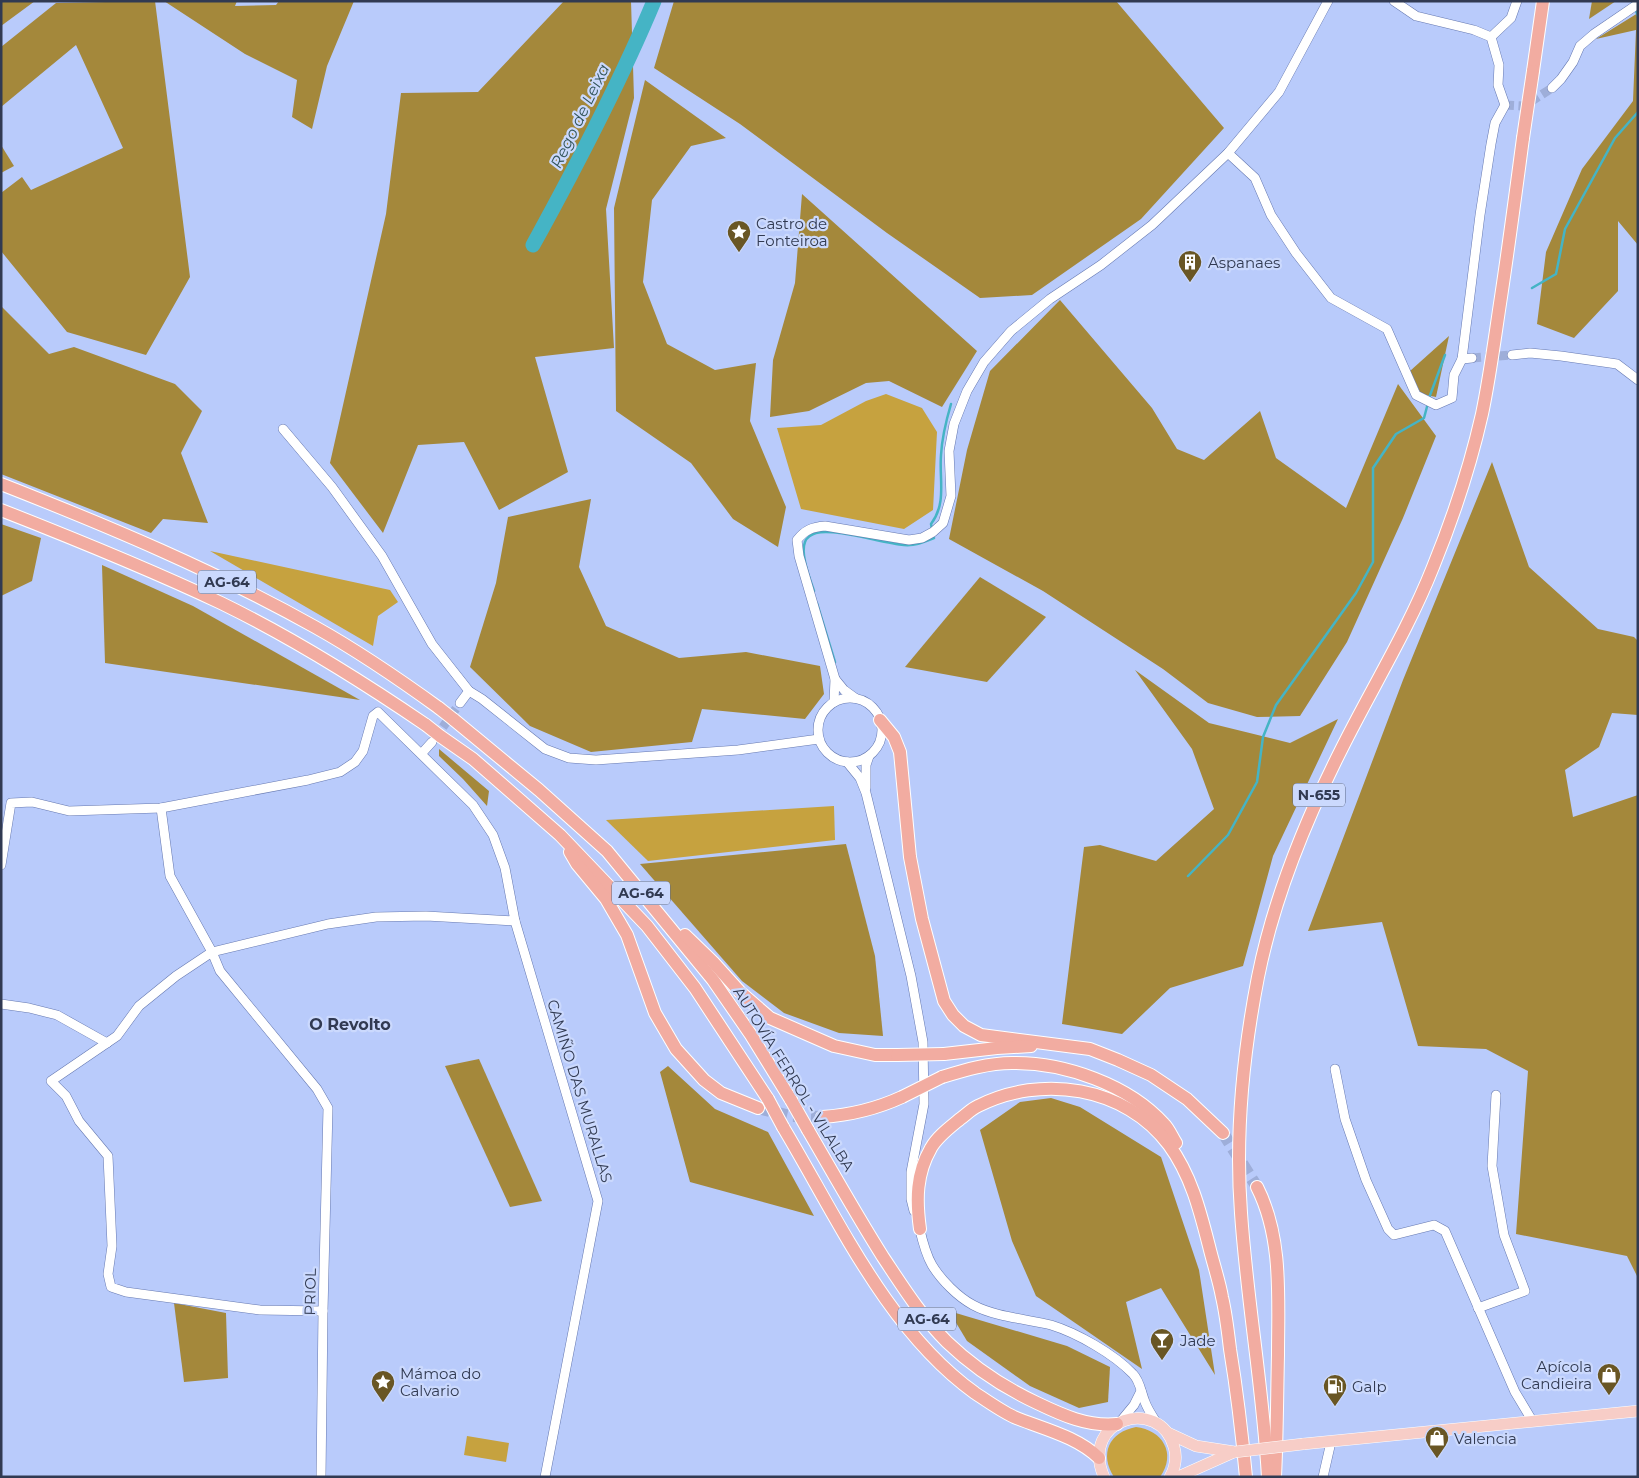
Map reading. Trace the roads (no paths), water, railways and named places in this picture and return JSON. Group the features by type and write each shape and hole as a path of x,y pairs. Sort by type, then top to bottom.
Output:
{"highway":[{"name":"N-655","path":"1268,1477 1266,1431 1244,1250 1239,1184 1243,1072 1255,992 1278,900 1301,835 1324,783 1416,605 1443,542 1463,486 1482,414 1493,352 1543,1"},
{"name":"AUTOVÍA FERROL - VILALBA","path":"1,484 184,562 316,627 388,672 439,708 540,790 600,845 713,980 751,1035 913,1304 947,1342 981,1370 1025,1398 1085,1422 1105,1425 1118,1423"},
{"name":"AG-64","path":"1,510 120,558 222,604 322,658 370,687 426,725 436,739 473,759 560,835 647,926 695,988 763,1103 783,1127 862,1262 888,1300 942,1366 976,1393 1012,1416 1078,1442 1099,1470"},
{"path":"880,720 894,737 900,752 912,866 922,919 944,1001 952,1015 964,1026 981,1035 1090,1049 1151,1075 1187,1099 1223,1133"},
{"path":"560,835 577,864 606,899 627,935 655,1013 676,1049 704,1080 720,1093 763,1103"},
{"path":"642,894 713,962 740,992 770,1018 834,1046 875,1055 896,1055 944,1054 997,1048 1071,1046"},
{"path":"822,1117 845,1115 867,1110 902,1097 942,1077 981,1066 1012,1062 1035,1064 1074,1072 1103,1082 1126,1094 1164,1124 1190,1165 1207,1216 1239,1410 1246,1477"},
{"path":"920,1229 917,1205 919,1180 931,1147 946,1130 976,1107 999,1097 1029,1089 1077,1090 1101,1097 1124,1107 1155,1129 1170,1145 1193,1189 1222,1298"},
{"path":"1257,1187 1263,1198 1274,1242 1278,1276 1275,1477"}],"main road":[{"path":"1099,1470 1100,1448 1103,1439 1118,1423 1130,1419 1140,1418 1149,1420 1196,1446 1235,1452 1638,1411"},
{"path":"1162,1428 1172,1441 1175,1452 1175,1463 1170,1477"},
{"path":"1178,1477 1235,1452"}],"street":[{"path":"834,702 835,679 799,556 797,540 803,533 813,527 825,526 908,540 922,538 933,532 943,523 951,496 949,451 954,424 967,391 984,362 1011,331 1050,299 1101,265 1152,225 1228,153 1279,92 1328,1"},
{"path":"1394,1 1416,16 1474,30 1491,37"},
{"path":"1491,37 1511,18 1516,1"},
{"path":"1552,88 1562,79 1580,46 1594,34 1638,4"},
{"path":"1228,153 1256,178 1271,215 1331,298 1387,329 1416,395 1436,404 1452,398 1454,376 1462,359 1480,215 1495,123 1505,105 1498,85 1499,64 1491,37"},
{"path":"1512,355 1530,353 1617,364 1638,380"},
{"path":"1462,359 1472,358"},
{"path":"283,429 332,486 382,556 432,644 469,691 482,699 545,749 570,758 596,760 738,750 819,739"},
{"path":"835,679 855,699"},
{"path":"460,703 469,691"},
{"path":"848,698 855,699 862,701 873,709 880,720 882,730 880,740 876,749 869,756 858,761 847,762 837,760 823,748 819,739 820,718 834,702 848,698"},
{"name":"CAMIÑO DAS MURALLAS","path":"161,808 308,780 340,772 355,762 363,750 373,716 378,712 473,805 493,835 505,868 515,921 598,1201 545,1477"},
{"path":"422,753 436,739"},
{"path":"866,793 866,765 869,756"},
{"path":"847,762 860,778 866,793 911,976 923,1042 924,1104 911,1172 911,1199 925,1248 932,1265 961,1297 974,1306 1072,1333 1107,1353 1132,1372 1148,1408 1162,1428"},
{"path":"1,865 11,802 32,802 69,811 161,808 170,876 212,952"},
{"path":"323,1311 260,1310 126,1292 111,1287 108,1274 112,1246 108,1156 78,1121 66,1096 51,1081 117,1036 139,1006 176,976 212,952 328,924 376,917 426,916 515,921"},
{"name":"PRIOL","path":"212,952 220,971 317,1088 328,1108 321,1477"},
{"path":"1,1004 57,1015 107,1043"},
{"path":"1335,1069 1345,1119 1369,1187 1388,1229 1394,1234 1434,1225 1445,1231 1515,1392 1533,1422"},
{"path":"1478,1308 1525,1291 1504,1235 1492,1166 1496,1094"},
{"path":"1118,1423 1134,1405 1141,1391"},
{"path":"1323,1477 1331,1442"}],"waterway":[{"name":"Rego de Leixa","path":"533,245 597,124 627,63 654,1"},
{"path":"1632,1 1638,16"},
{"path":"1532,288 1556,274 1565,229 1615,138 1638,112"},
{"path":"1429,398 1445,355"},
{"path":"1188,876 1228,835 1257,782 1263,737 1276,705 1356,593 1373,562 1373,468 1396,434 1424,418 1428,403"},
{"path":"932,529 931,524 936,516 941,499 942,448 944,429 951,404"},
{"path":"814,591 804,553 806,541 813,534 835,532 908,545 934,538 933,534"},
{"path":"817,603 835,662"}],"tunnel":[{"path":"1505,105 1524,106 1552,88"},
{"path":"1472,358 1512,355"},
{"path":"435,738 460,703"},
{"path":"758,1108 790,1116 822,1117"},
{"path":"1223,1133 1257,1187"}],"place":[{"name":"Castro de Fonteiroa","path":"739,253"},
{"name":"Aspanaes","path":"1190,283"},
{"name":"Jade","path":"1162,1361"},
{"name":"Apícola Candieira","path":"1609,1396"},
{"name":"Mámoa do Calvario","path":"383,1403"},
{"name":"Galp","path":"1335,1407"},
{"name":"Valencia","path":"1437,1459"}],"district":[{"name":"O Revolto","path":"350,1024"}]}
